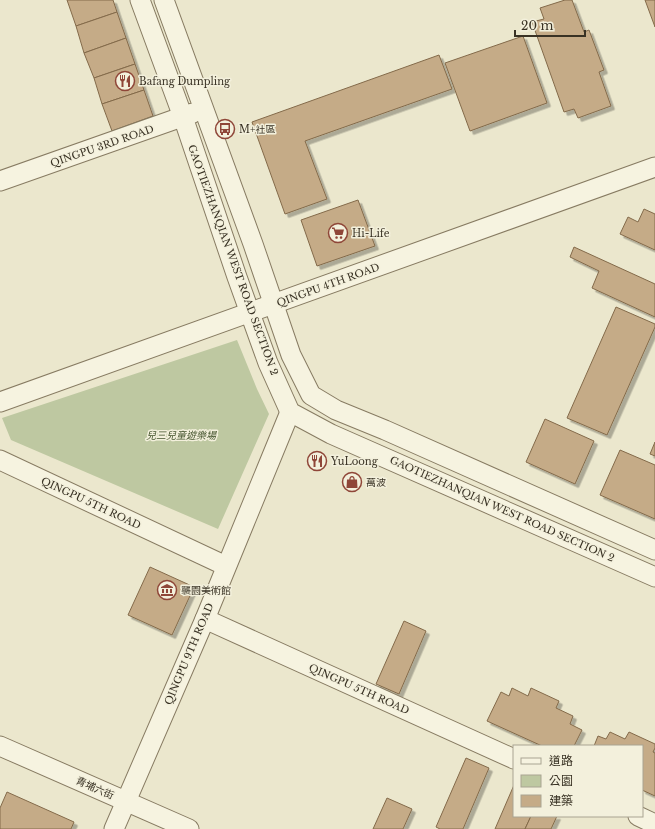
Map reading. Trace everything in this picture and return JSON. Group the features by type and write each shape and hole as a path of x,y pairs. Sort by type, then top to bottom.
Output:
{"street":[{"name":"GAOTIEZHANQIAN WEST ROAD SECTION 2","path":"140,0 183,117 268,363 290,412 330,434 655,577"},
{"path":"164,0 253,244 291,355 311,395 336,410 385,430 655,550"},
{"name":"QINGPU 3RD ROAD","path":"0,182 183,117 204,108"},
{"name":"QINGPU 4TH ROAD","path":"0,402 655,167"},
{"name":"QINGPU 9TH ROAD","path":"114,829 205,619 290,412"},
{"name":"QINGPU 5TH ROAD","path":"0,460 226,566"},
{"name":"QINGPU 5TH ROAD","path":"205,619 513,759"},
{"name":"青埔六街","path":"0,746 189,829"},
{"path":"640,817 655,824"}],"green space":[{"name":"兒三兒童遊樂場","path":"237,340 269,414 218,529 11,440 2,418"}],"building":[{"path":"67,0 113,0 117,12 76,26"},
{"path":"565,0 572,0 584,32 589,30 604,70 599,72 611,106 578,118 574,109 564,112 532,22 544,19 540,8"},
{"path":"645,0 655,0 655,27"},
{"path":"117,12 126,38 84,53 76,26"},
{"path":"523,36 547,103 470,131 445,63"},
{"path":"126,38 135,64 94,78 84,53"},
{"path":"439,55 452,89 305,141 327,199 285,214 252,122"},
{"path":"135,64 144,90 102,104 94,78"},
{"path":"144,90 153,116 112,131 102,104"},
{"name":"Hi-Life","path":"358,200 375,246 317,266 301,220"},
{"path":"644,209 655,214 655,250 620,234 628,217 638,222"},
{"path":"574,247 655,284 655,317 592,288 599,271 570,257"},
{"path":"616,307 655,324 655,327 607,435 567,418"},
{"path":"545,419 594,441 575,484 526,462"},
{"path":"655,442 655,456 650,454"},
{"path":"620,450 655,465 655,519 600,495"},
{"path":"150,567 194,587 172,635 128,615"},
{"path":"404,621 426,631 399,694 376,684"},
{"path":"512,688 528,696 531,688 559,701 556,708 573,716 570,724 582,730 574,745 540,745 487,721 501,692 509,696"},
{"path":"610,732 625,739 629,732 655,744 653,752 655,753 655,796 643,790 643,745 594,745 598,736 606,739"},
{"path":"466,758 489,768 463,829 440,829 436,827"},
{"path":"513,787 513,817 531,817 525,829 495,829"},
{"path":"7,792 74,822 71,829 0,829 0,808"},
{"path":"387,798 412,809 403,829 373,829"},
{"path":"531,817 557,817 551,829 525,829"}],"place":[{"name":"Bafang Dumpling","path":"125,81"},
{"name":"M+社區","path":"225,129"},
{"name":"Hi-Life","path":"338,233"},
{"name":"YuLoong","path":"317,461"},
{"name":"萬波","path":"352,482"},
{"name":"襲園美術館","path":"167,590"}]}
